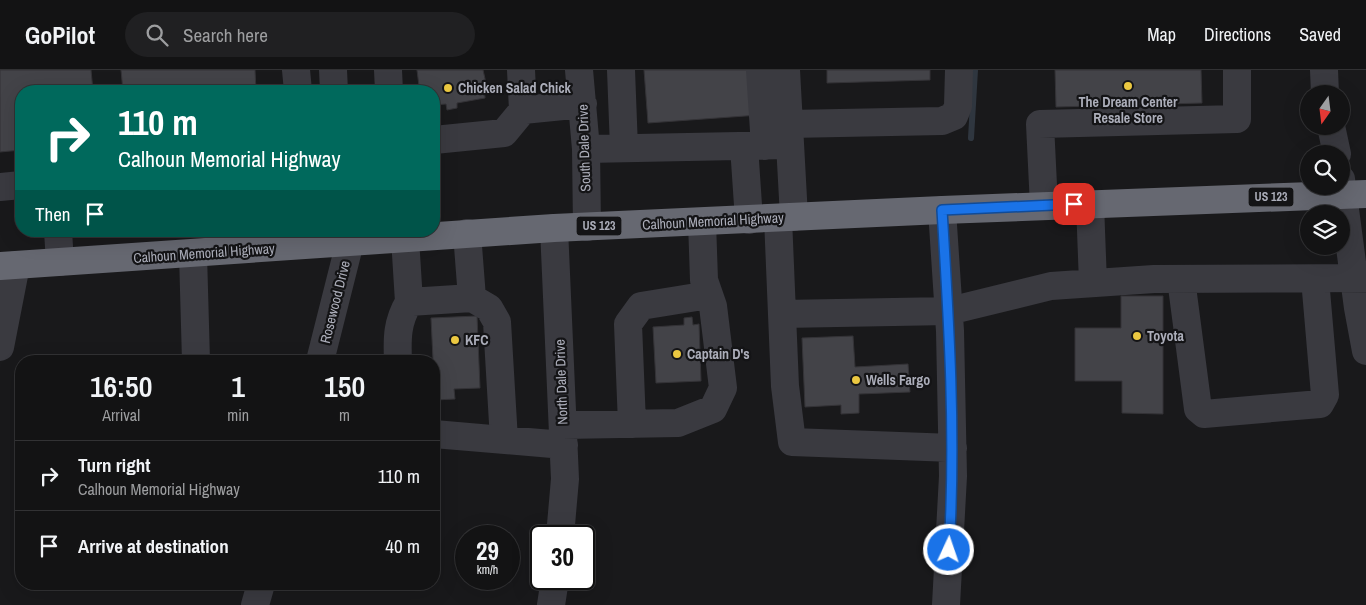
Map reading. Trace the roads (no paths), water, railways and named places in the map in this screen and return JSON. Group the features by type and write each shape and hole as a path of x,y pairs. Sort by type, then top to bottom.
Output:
{"highway":[{"name":"Calhoun Memorial Highway","path":"440,234 1090,204 1300,192"},
{"name":"Calhoun Memorial Highway","path":"8,265 193,254 349,237"}],"street":[{"path":"296,70 297,85"},
{"path":"333,70 334,85"},
{"path":"388,70 389,85"},
{"path":"440,139 504,133 523,110 522,70"},
{"name":"South Dale Drive","path":"579,70 586,148 586,227"},
{"path":"621,70 624,148"},
{"path":"760,70 786,218 782,314 785,386 792,442 953,448"},
{"path":"749,220 772,140 786,70"},
{"path":"586,148 624,148 772,140 942,121 954,116 958,106 959,70"},
{"path":"1044,206 1040,124 1237,120 1237,70"},
{"path":"1324,70 1325,85"},
{"path":"523,110 583,104"},
{"path":"0,187 15,186"},
{"path":"1350,189 1366,352"},
{"path":"1090,204 1093,284"},
{"path":"942,210 949,311 953,448 946,605"},
{"path":"440,435 504,440 563,435 632,424 678,424 713,409 722,388 720,347 714,306 704,280 702,222"},
{"name":"North Dale Drive","path":"554,228 565,479 561,525"},
{"path":"467,233 472,298"},
{"path":"58,237 60,262"},
{"name":"Rosewood Drive","path":"321,355 349,237"},
{"path":"398,355 397,329 402,312 409,302 399,237"},
{"path":"193,254 196,355"},
{"path":"0,347 8,265"},
{"path":"782,314 949,311 1052,286 1182,279 1360,278"},
{"path":"1182,279 1198,409 1204,414 1320,404 1325,395 1315,279"},
{"path":"632,424 628,324 641,306 709,295"},
{"path":"409,302 472,298 490,308 497,322 504,440"},
{"path":"255,605 259,590"},
{"path":"551,605 553,590"}],"waterway":[{"path":"971,138 975,70"}],"place":[{"name":"The Dream Center Resale Store","path":"1128,86"},
{"name":"Chicken Salad Chick","path":"448,88"},
{"name":"Toyota","path":"1137,336"},
{"name":"KFC","path":"455,340"},
{"name":"Captain D's","path":"677,354"},
{"name":"Wells Fargo","path":"856,380"}]}
